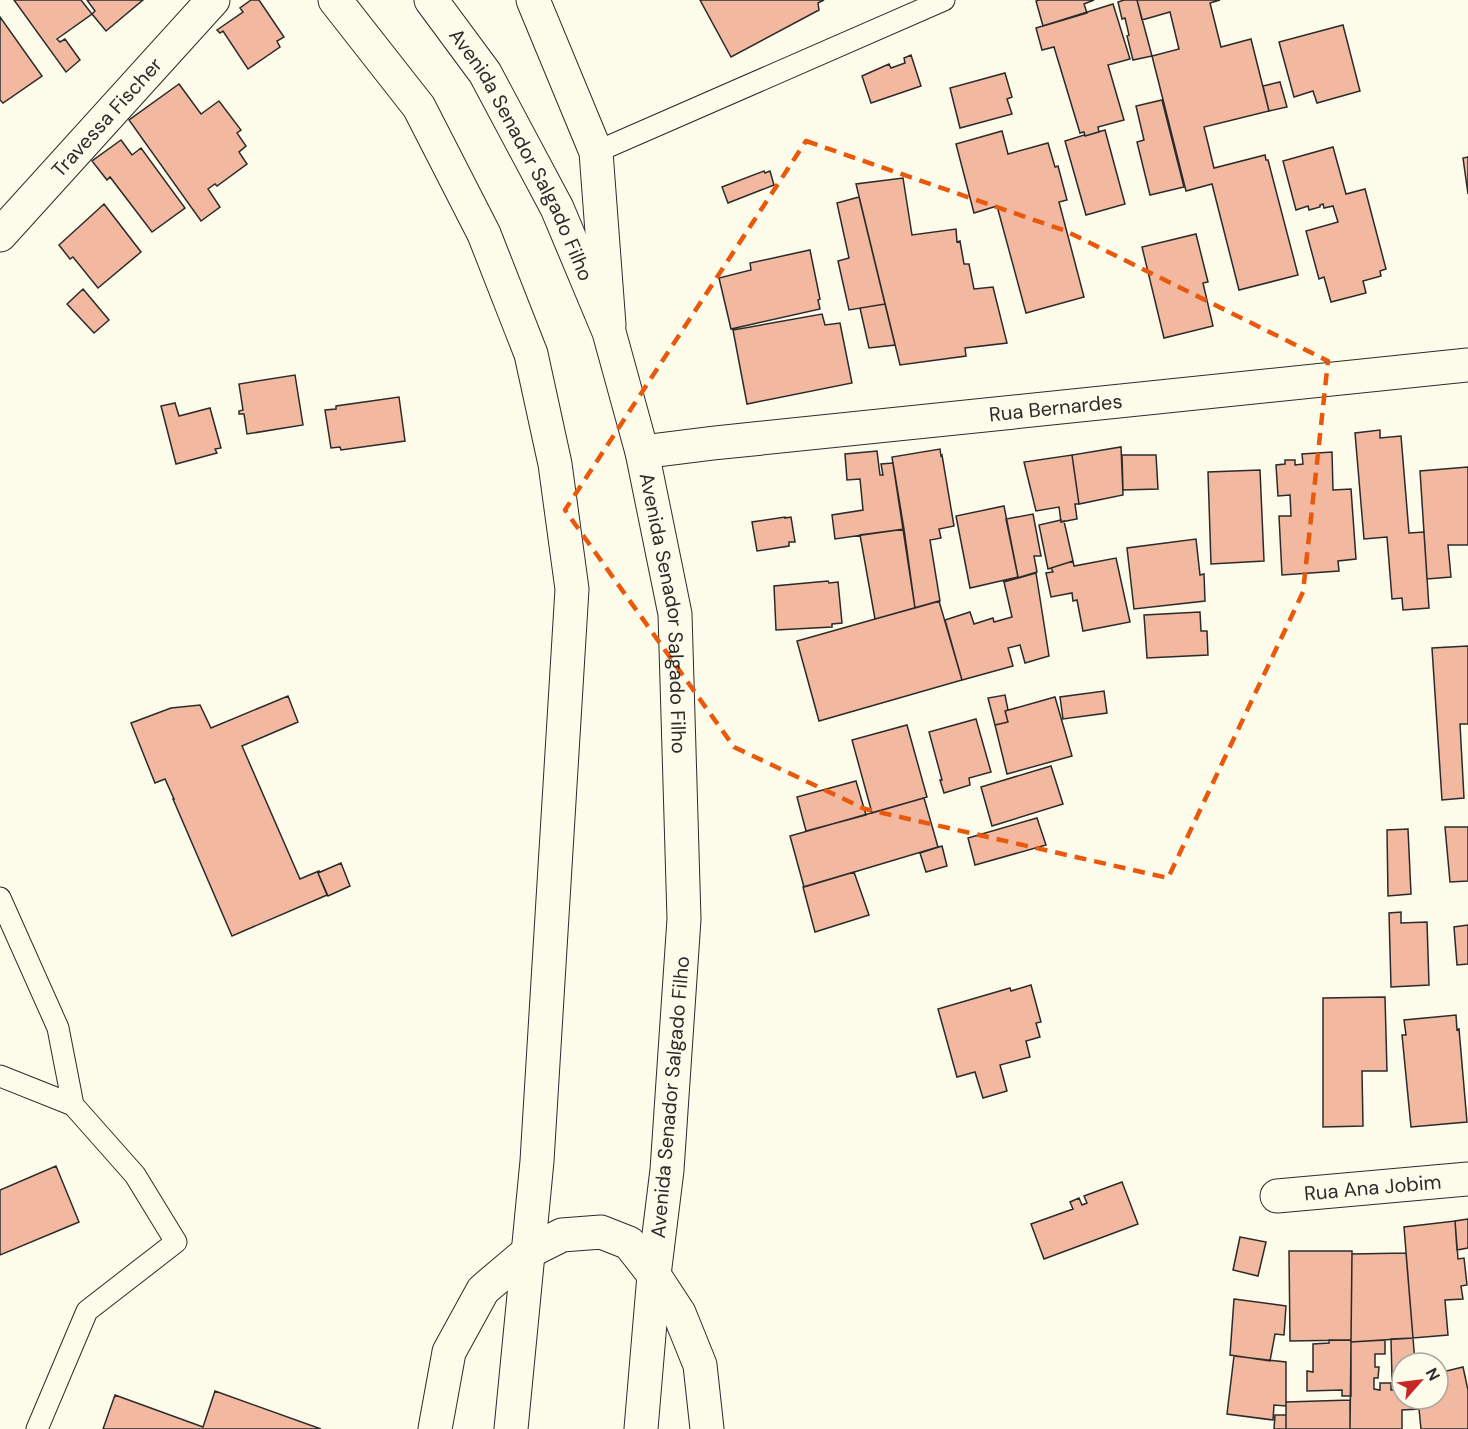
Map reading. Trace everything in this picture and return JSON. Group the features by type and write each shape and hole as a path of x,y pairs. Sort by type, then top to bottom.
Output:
{"main road":[{"name":"Travessa Fischer","path":"0,235 213,0"},
{"path":"335,0 419,107 484,234 531,354 555,464 572,589 537,1161 511,1429"},
{"name":"Avenida Senador Salgado Filho","path":"431,0 485,73 557,208 609,332 642,452 675,614 684,919 667,1170 654,1275 641,1429"},
{"path":"533,0 596,152 609,332"},
{"name":"Rua Bernardes","path":"642,452 1468,365"},
{"name":"Rua Ana Jobim","path":"1277,1196 1468,1179"},
{"name":"Avenida Senador Salgado Filho","path":"435,1429 449,1352 483,1290 528,1252 562,1235 601,1232 629,1243 679,1313 700,1365 707,1429"}],"lane":[{"path":"596,152 944,0"},
{"path":"0,898 7,928 58,1028 73,1105"},
{"path":"0,1076 73,1105 135,1175 176,1242 87,1311 37,1429"}],"highlighted area":[{"path":"806,141 1066,231 1328,361 1303,592 1168,878 865,809 734,747 565,510"}],"building":[{"path":"14,0 81,0 92,14 57,39 60,42 65,39 80,60 66,72"},
{"path":"87,0 143,0 106,31 92,14 95,11"},
{"path":"251,0 259,0 284,37 277,41 280,47 248,69 223,31 220,33 217,30 243,12 240,8"},
{"path":"700,0 824,0 818,3 819,10 731,57"},
{"path":"1094,0 1084,4 1087,13 1043,26 1036,1"},
{"path":"1137,0 1152,56 1133,60 1125,18 1122,19 1118,2"},
{"path":"1137,0 1220,0 1210,3 1221,47 1251,39 1269,111 1204,127 1214,168 1265,155 1298,275 1239,290 1212,184 1186,191 1152,56 1179,49 1170,12 1142,20"},
{"path":"1113,4 1130,59 1108,65 1124,120 1098,127 1099,132 1085,136 1084,132 1080,133 1054,47 1042,50 1036,28"},
{"path":"0,17 42,76 3,103 0,100"},
{"path":"1343,25 1360,91 1317,103 1313,91 1294,97 1279,42"},
{"path":"911,55 921,86 871,103 862,76 889,64 891,68 905,63 904,58"},
{"path":"1005,73 1012,97 1007,99 1012,114 960,128 950,88"},
{"path":"1280,82 1287,107 1269,111 1263,86"},
{"path":"179,84 201,114 219,101 241,130 237,133 246,146 239,152 247,164 217,186 215,184 208,189 220,207 201,221 129,120"},
{"path":"1162,100 1184,187 1150,195 1137,142 1144,140 1136,106"},
{"path":"1105,130 1125,204 1086,215 1065,141"},
{"path":"1002,131 1008,154 1048,143 1055,167 1058,166 1067,200 1059,202 1084,297 1026,313 997,206 974,213 956,144"},
{"path":"121,140 132,155 141,148 185,208 152,232 110,177 107,180 92,161"},
{"path":"1333,147 1346,194 1365,189 1386,269 1380,271 1381,276 1363,281 1366,293 1331,302 1324,277 1319,279 1306,231 1338,222 1333,206 1324,208 1323,204 1309,210 1308,206 1296,210 1283,161"},
{"path":"1468,157 1468,194 1463,158"},
{"path":"764,171 765,173 770,171 774,185 728,203 722,187"},
{"path":"903,178 912,235 956,229 957,242 960,241 964,264 969,264 974,289 993,287 1007,343 965,348 966,356 900,365 856,184"},
{"path":"859,197 885,304 849,310 838,261 849,258 837,203"},
{"path":"104,204 141,252 98,288 73,257 70,259 59,245"},
{"path":"1196,234 1208,282 1203,283 1213,326 1164,338 1142,247"},
{"path":"810,250 820,309 731,329 719,278 751,270 750,263"},
{"path":"83,289 109,320 94,333 67,304"},
{"path":"885,304 895,345 869,348 860,308"},
{"path":"822,314 825,325 840,323 852,383 747,404 733,330"},
{"path":"295,375 303,425 247,434 244,414 239,414 239,411 243,410 239,384"},
{"path":"399,397 405,441 341,450 340,447 331,448 325,410 336,409 336,406"},
{"path":"175,403 179,416 210,408 221,448 215,449 217,453 176,464 161,406"},
{"path":"1380,430 1380,438 1401,436 1409,533 1424,532 1429,608 1403,610 1402,598 1392,599 1387,537 1364,539 1355,433"},
{"path":"1121,447 1123,495 1079,504 1072,455"},
{"path":"940,449 954,526 939,529 941,538 930,540 940,601 915,608 892,457"},
{"path":"877,451 880,475 883,475 881,464 893,463 904,529 835,539 832,515 863,510 860,479 847,480 845,454"},
{"path":"1332,452 1333,490 1351,489 1356,559 1338,561 1339,571 1282,575 1279,516 1291,516 1290,495 1278,496 1276,465 1285,464 1285,460 1295,460 1295,465 1303,464 1302,454"},
{"path":"1072,455 1079,504 1075,504 1077,519 1061,522 1059,507 1036,511 1024,462"},
{"path":"1122,455 1156,455 1158,489 1123,490"},
{"path":"1468,467 1468,545 1448,545 1451,577 1427,579 1420,471"},
{"path":"1260,470 1264,561 1211,564 1208,472"},
{"path":"1004,506 1018,577 970,588 956,516"},
{"path":"1033,514 1041,556 1034,556 1037,572 1004,582 1018,577 1006,519"},
{"path":"791,517 795,542 789,542 789,546 757,551 752,522"},
{"path":"1061,520 1061,522 1064,521 1073,561 1048,569 1039,525"},
{"path":"904,529 915,608 875,619 860,535"},
{"path":"1196,539 1200,575 1204,574 1205,601 1134,609 1127,548"},
{"path":"1116,558 1130,622 1083,631 1077,600 1073,601 1072,593 1051,597 1046,573 1053,572 1051,568 1073,561 1074,566"},
{"path":"1036,573 1049,656 1025,663 1020,645 1008,648 1013,666 962,680 945,620 970,612 974,624 993,618 994,622 1012,617 1004,582"},
{"path":"828,581 829,583 838,582 842,623 832,624 832,627 776,630 774,586"},
{"path":"939,601 962,680 819,721 797,641"},
{"path":"1200,612 1201,631 1207,631 1208,655 1147,658 1144,615"},
{"path":"1468,646 1468,724 1460,724 1464,798 1442,800 1432,648"},
{"path":"1104,691 1107,713 1063,719 1060,697"},
{"path":"1005,695 1008,722 995,725 988,698"},
{"path":"288,696 298,722 242,746 300,879 319,871 327,895 232,936 165,779 155,783 131,723 171,708 200,705 211,728"},
{"path":"1055,697 1072,756 1007,774 995,725 1008,722 1005,711"},
{"path":"976,719 991,772 969,778 970,785 944,793 929,732"},
{"path":"907,725 927,797 872,813 852,740"},
{"path":"1051,766 1063,804 992,826 981,787"},
{"path":"856,781 866,815 806,831 797,797"},
{"path":"924,798 938,847 804,887 790,836"},
{"path":"1037,818 1046,845 975,865 968,838"},
{"path":"1445,827 1468,827 1468,881 1450,882"},
{"path":"1408,829 1411,894 1388,896 1387,830"},
{"path":"942,846 947,866 926,872 920,853"},
{"path":"341,863 350,886 328,896 318,873"},
{"path":"854,872 869,915 815,932 803,887"},
{"path":"1401,912 1401,923 1427,922 1429,985 1391,987 1389,913"},
{"path":"1468,925 1468,964 1457,965 1454,927"},
{"path":"1031,985 1041,1022 1036,1023 1040,1037 1026,1041 1030,1057 1000,1065 1007,1091 983,1098 975,1072 957,1077 938,1009 1010,988 1011,991"},
{"path":"1385,997 1387,1071 1362,1071 1363,1126 1323,1127 1323,998"},
{"path":"1456,1015 1467,1122 1411,1127 1402,1035 1406,1035 1404,1020"},
{"path":"56,1166 79,1222 0,1255 0,1190"},
{"path":"1122,1182 1138,1224 1044,1259 1031,1224 1073,1209 1070,1202 1079,1198 1082,1205 1087,1203 1084,1196"},
{"path":"1468,1219 1468,1248 1457,1250 1455,1221"},
{"path":"1455,1221 1458,1259 1464,1258 1467,1285 1461,1286 1463,1299 1445,1300 1448,1335 1413,1338 1404,1227"},
{"path":"1240,1237 1266,1242 1258,1276 1233,1270"},
{"path":"1289,1251 1352,1251 1351,1340 1290,1341"},
{"path":"1406,1253 1413,1338 1351,1342 1352,1254"},
{"path":"1234,1299 1286,1306 1284,1335 1275,1334 1270,1361 1230,1355"},
{"path":"1413,1338 1414,1351 1391,1351 1391,1339"},
{"path":"1329,1340 1351,1340 1351,1396 1342,1396 1342,1390 1307,1391 1307,1371 1313,1372 1313,1344 1329,1343"},
{"path":"1385,1340 1385,1354 1375,1354 1375,1367 1379,1367 1378,1378 1374,1378 1374,1389 1380,1390 1380,1383 1390,1383 1390,1411 1402,1411 1402,1429 1350,1429 1351,1342"},
{"path":"1234,1356 1286,1362 1286,1406 1274,1405 1273,1420 1227,1414"},
{"path":"1463,1367 1468,1390 1468,1429 1421,1429 1419,1411 1450,1411 1450,1370"},
{"path":"215,1391 321,1429 103,1429 115,1395 203,1427"},
{"path":"1350,1400 1350,1429 1286,1429 1286,1402"},
{"path":"1275,1415 1286,1415 1286,1429 1274,1429"}]}
